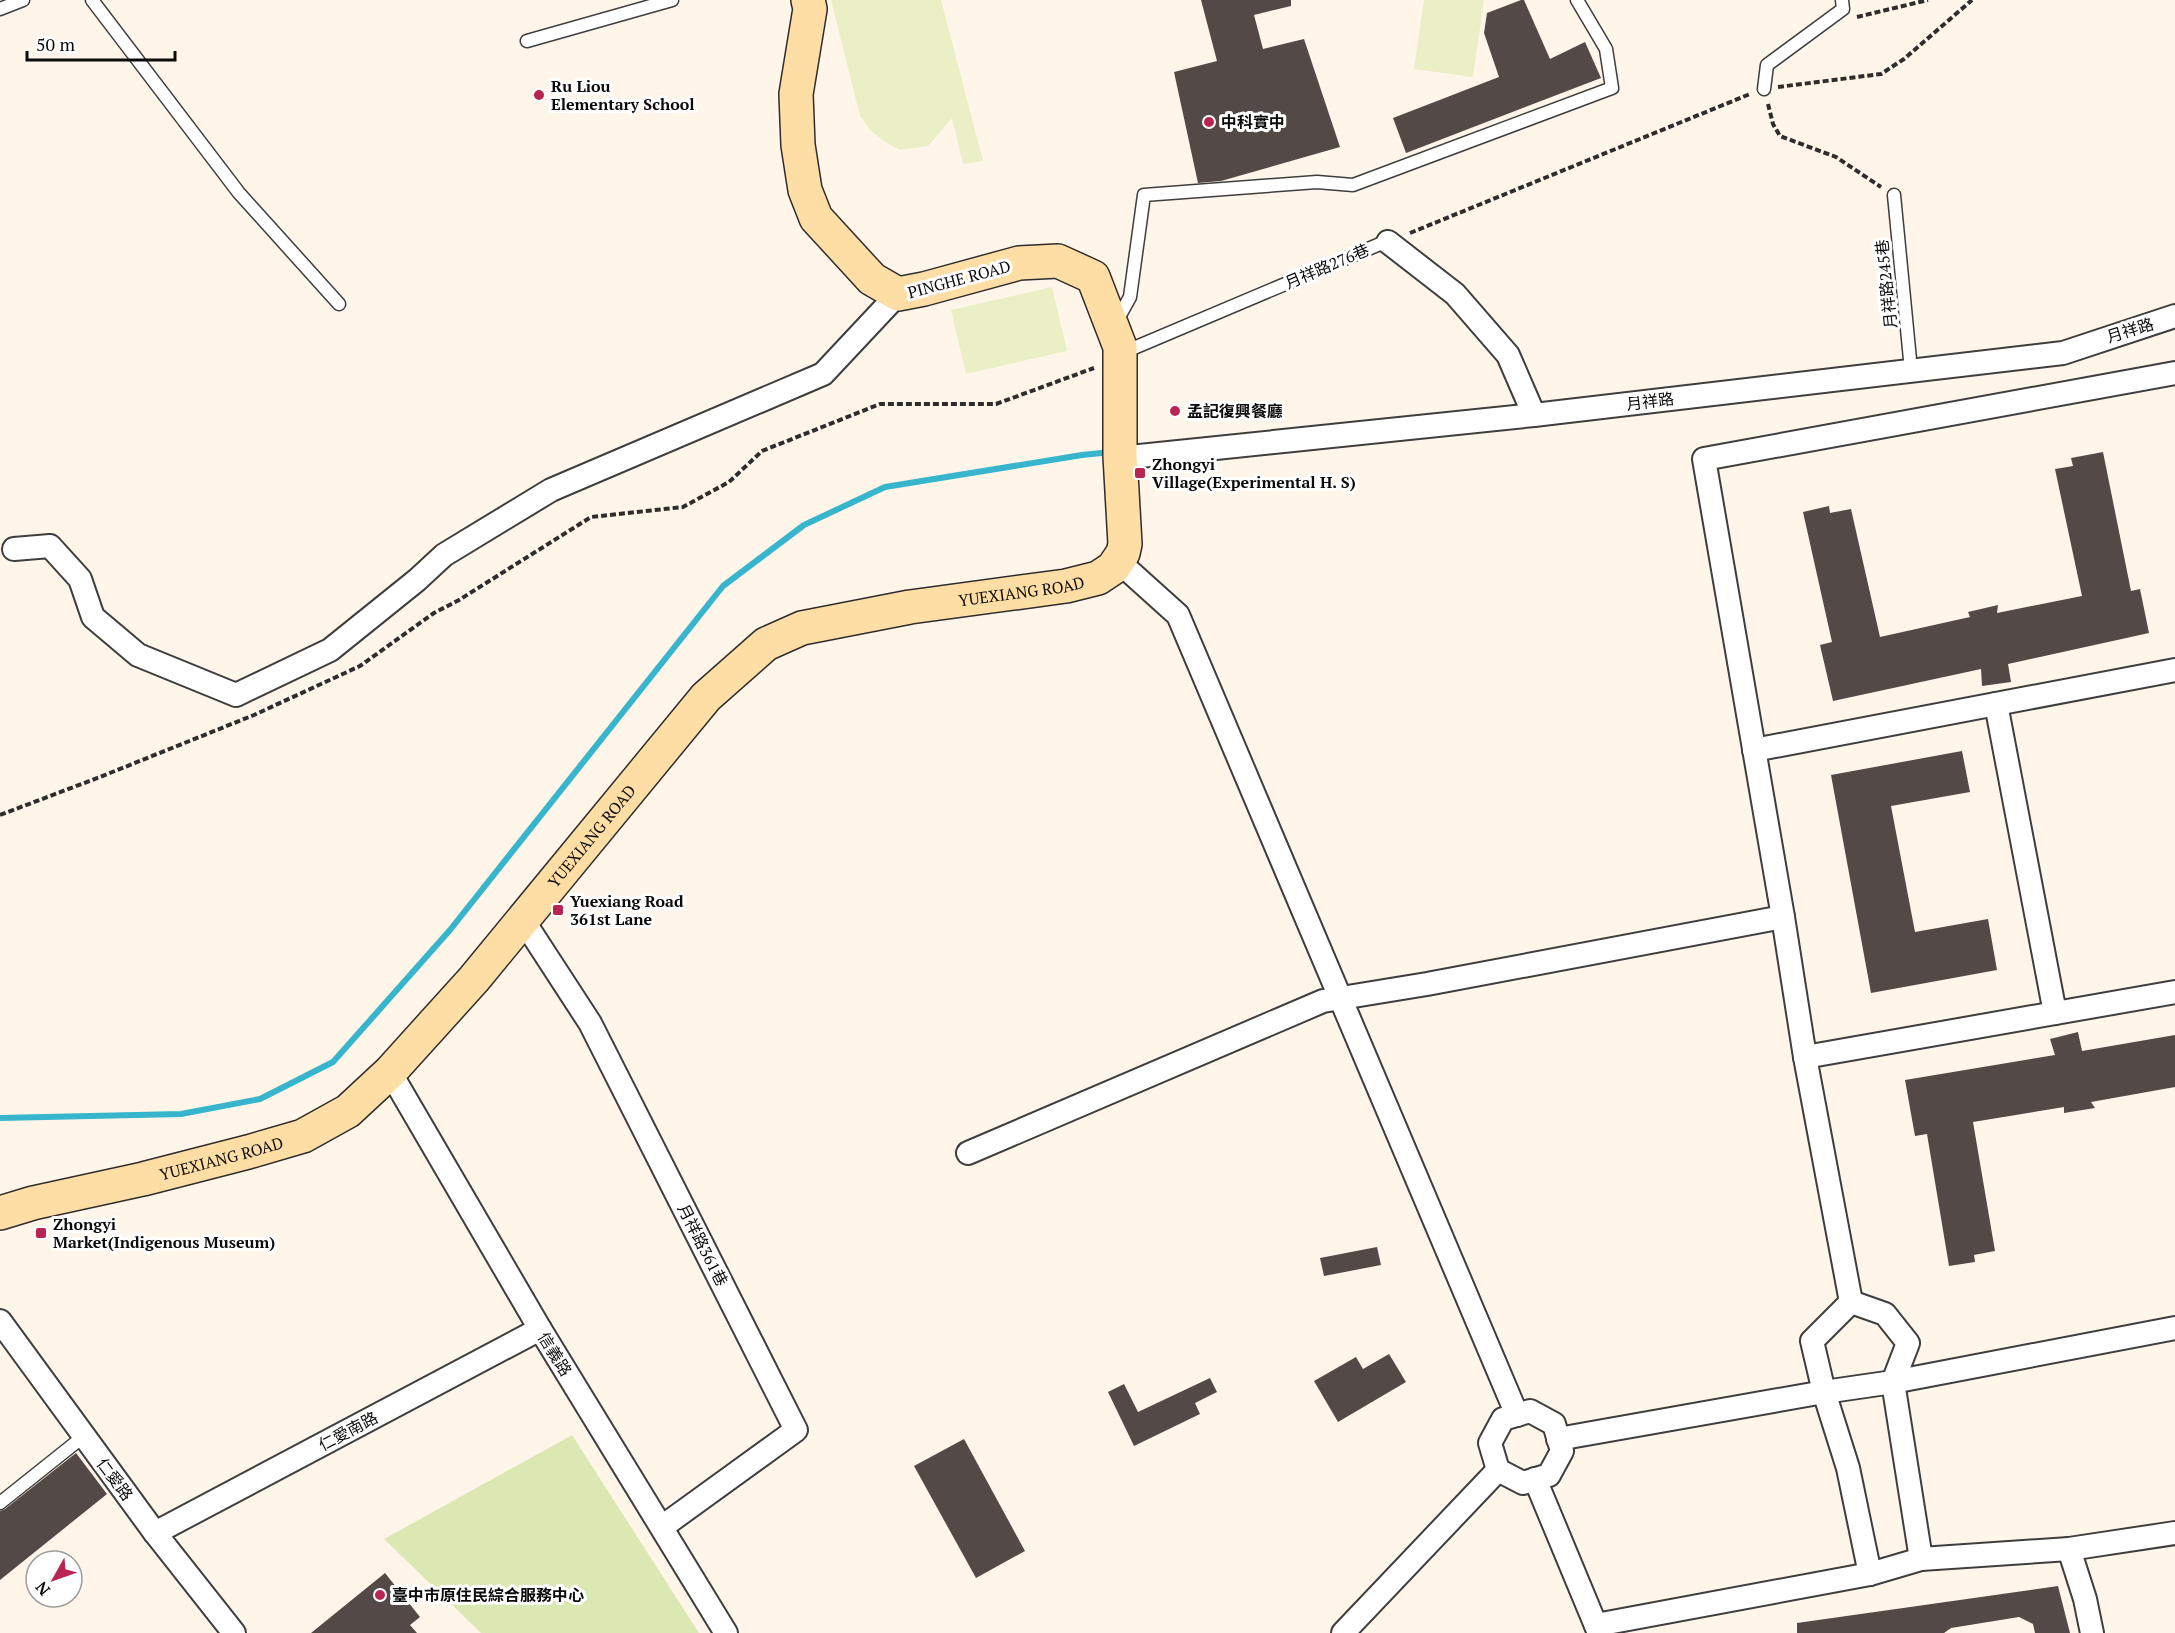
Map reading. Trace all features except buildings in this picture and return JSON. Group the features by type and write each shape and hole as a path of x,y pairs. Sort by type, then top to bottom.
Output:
{"street":[{"name":"PINGHE ROAD","path":"808,0 810,9 796,94 798,145 805,190 816,218 872,279 898,294 1019,263 1058,261 1093,277 1116,341 1120,452"},
{"name":"月祥路276巷","path":"1388,242 1455,294 1508,355 1532,410"},
{"path":"14,549 50,546 80,579 93,617 138,656 236,695 330,650 417,580 444,555 551,490 823,374 898,294"},
{"name":"月祥路","path":"1120,452 1911,370 2063,352 2175,316"},
{"path":"1851,1302 1805,1057 1704,459 2175,373"},
{"path":"1120,452 1125,544 1118,561 1178,615 1517,1415"},
{"name":"YUEXIANG ROAD","path":"0,1213 33,1203 144,1179 248,1152 303,1136 348,1112 390,1072 474,979 706,697 766,644 812,626 910,608 1077,584 1098,578 1113,568 1118,561"},
{"path":"1754,750 2175,670"},
{"path":"1996,704 2055,1013"},
{"path":"968,1153 1323,1001 1783,917"},
{"name":"月祥路361巷","path":"523,920 590,1023 796,1430 662,1527"},
{"path":"1805,1057 2175,992"},
{"name":"信義路","path":"390,1072 540,1329 726,1633"},
{"path":"1851,1302 1885,1314 1908,1343 1893,1382 1921,1559"},
{"path":"1851,1302 1812,1341 1824,1392 1848,1468 1870,1574"},
{"name":"仁愛路","path":"0,1321 155,1533 234,1633"},
{"path":"1558,1439 1893,1382 2175,1328"},
{"name":"仁愛南路","path":"155,1533 540,1329"},
{"path":"1530,1411 1554,1424 1562,1450 1549,1475 1523,1483 1498,1470 1490,1443 1503,1419 1517,1415 1530,1411"},
{"path":"1343,1633 1498,1470"},
{"path":"1535,1479 1597,1629 1870,1574 1921,1559 2069,1549 2175,1533"},
{"path":"2069,1549 2085,1599 2092,1633"}],"lane":[{"path":"0,9 23,0"},
{"path":"93,0 239,193 339,304"},
{"path":"527,41 672,0"},
{"path":"1116,341 1130,297 1144,195 1317,182 1353,185 1612,88 1606,49 1577,0"},
{"path":"1764,89 1767,65 1843,9 1842,0"},
{"name":"月祥路245巷","path":"1894,195 1911,370"},
{"name":"月祥路276巷","path":"1116,341 1388,242"},
{"path":"0,1503 84,1437"}],"path":[{"path":"1848,24 1857,16 1928,0"},
{"path":"1894,195 1836,157 1780,136 1773,124 1764,89 1881,74 1904,59 1972,0"}],"green space":[{"path":"831,0 941,0 983,161 963,164 952,118 928,146 900,150 871,131 860,116"},
{"path":"1424,0 1484,0 1473,77 1414,69"},
{"path":"1052,287 1067,351 966,374 951,310"},
{"path":"572,1435 699,1633 481,1633 384,1539"}],"waterway":[{"path":"0,1118 181,1114 260,1099 333,1062 450,930 723,586 804,525 885,487 1111,452"}],"place":[{"name":"Ru Liou Elementary School","path":"539,95"},
{"name":"中科實中","path":"1209,122"},
{"name":"孟記復興餐廳","path":"1175,411"},
{"name":"Zhongyi Village(Experimental H. S)","path":"1140,473"},
{"name":"Yuexiang Road 361st Lane","path":"558,910"},
{"name":"Zhongyi Market(Indigenous Museum)","path":"41,1233"},
{"name":"臺中市原住民綜合服務中心","path":"380,1595"}]}
